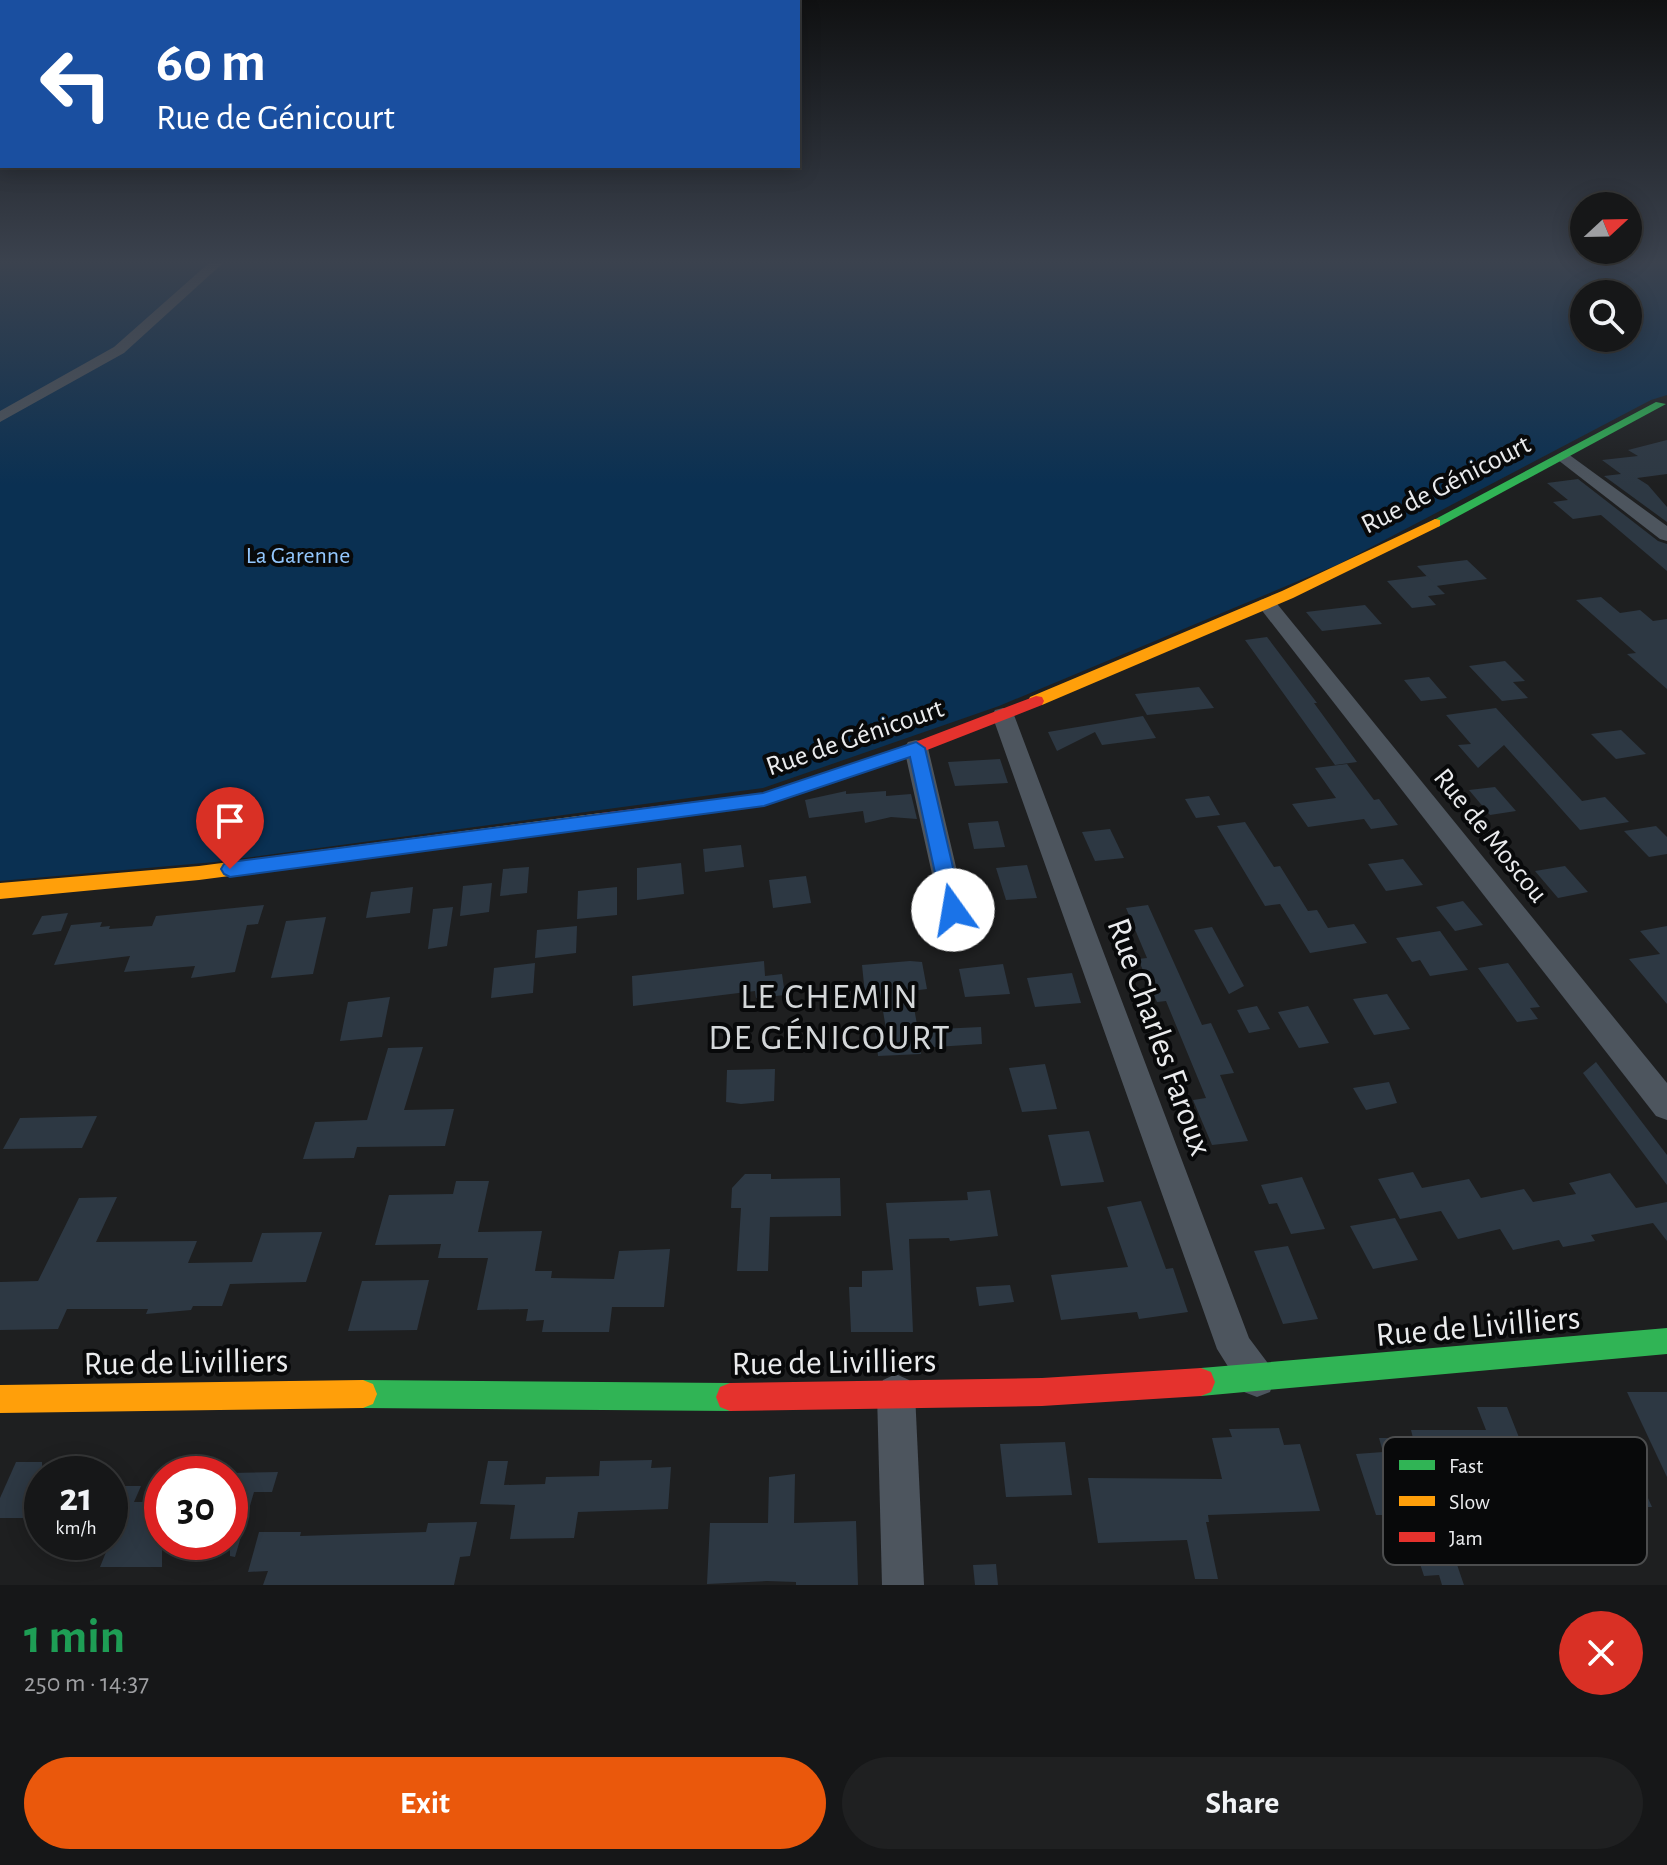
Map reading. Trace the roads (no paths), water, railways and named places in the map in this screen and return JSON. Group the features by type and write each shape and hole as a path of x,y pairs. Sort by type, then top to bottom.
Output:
{"street":[{"path":"0,417 119,350 134,337"},
{"name":"Rue de Génicourt","path":"0,891 199,873 764,799 1003,715 1267,604 1370,557 1660,404"},
{"path":"1564,456 1667,535"},
{"name":"Rue de Moscou","path":"1267,604 1667,1106"},
{"name":"Rue Charles Faroux","path":"1003,715 1235,1349 1257,1379"},
{"path":"916,748 953,910 974,930"},
{"name":"Rue de Livilliers","path":"0,1399 299,1394 617,1399 1042,1392 1257,1379 1667,1341"},
{"path":"896,1393 903,1585"}],"district":[{"name":"LE CHEMIN DE GÉNICOURT","path":"830,1018"}],"park label":[{"name":"La Garenne","path":"298,556"}]}
